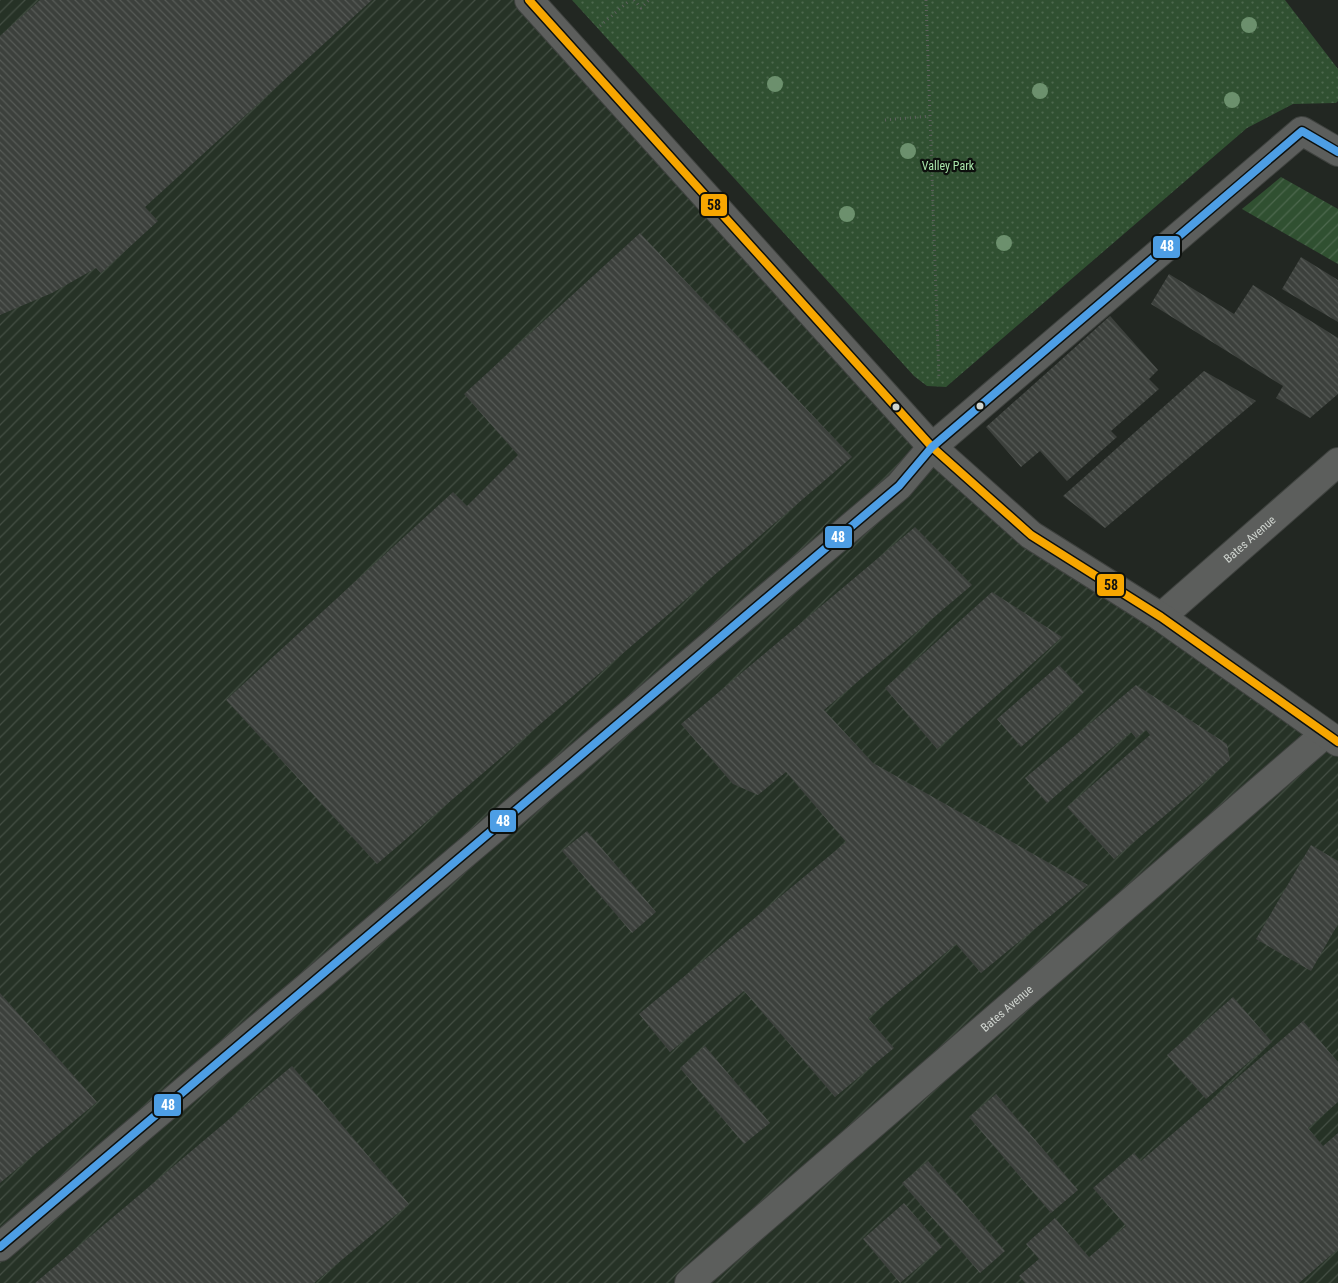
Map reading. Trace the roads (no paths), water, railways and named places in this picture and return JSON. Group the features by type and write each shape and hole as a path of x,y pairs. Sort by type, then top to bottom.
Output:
{"street":[{"path":"528,0 932,447 1031,534 1161,617 1331,738"},
{"path":"0,1247 899,486 932,447 1302,131 1338,152"},
{"name":"Bates Avenue","path":"1161,617 1338,462"},
{"name":"Bates Avenue","path":"689,1283 1331,738"}],"park label":[{"name":"Valley Park","path":"948,166"}]}
